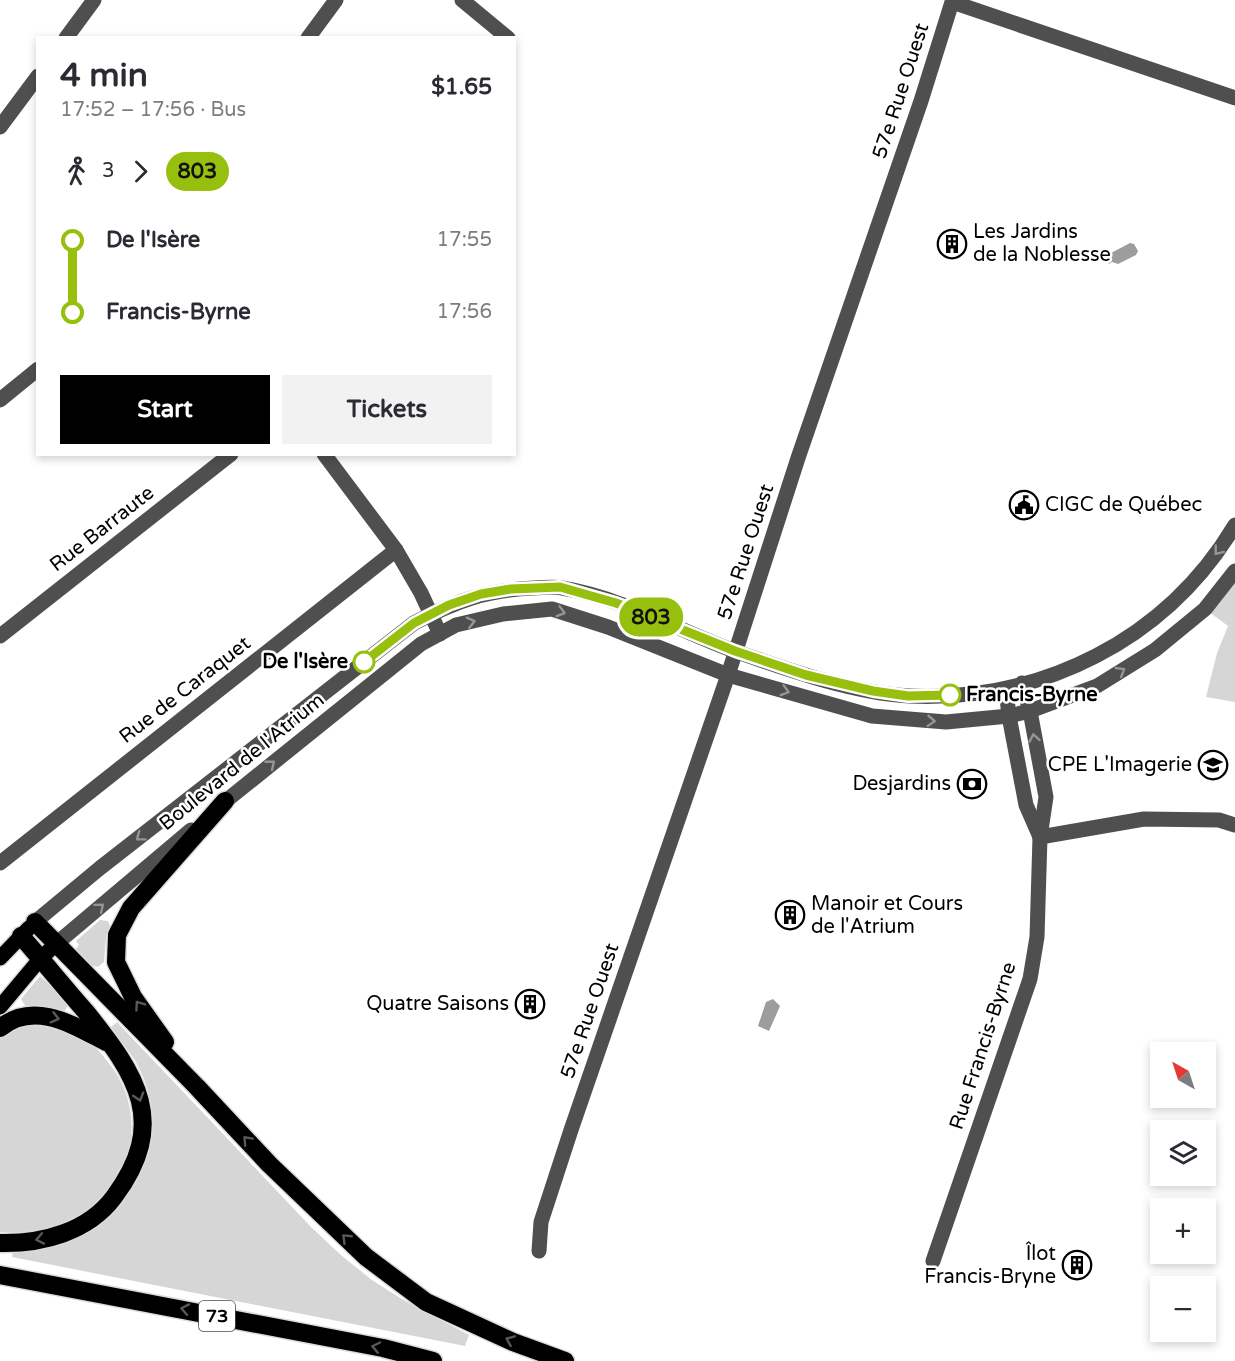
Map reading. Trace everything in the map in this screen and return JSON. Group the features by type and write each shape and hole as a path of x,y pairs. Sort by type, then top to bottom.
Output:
{"highway":[{"path":"197,1087 133,998 116,962 117,935 131,908 225,801"},
{"path":"35,922 269,1164 366,1257 426,1302 513,1342 565,1361"},
{"path":"0,1243 40,1239 66,1233 88,1222 107,1207 128,1178 141,1144 143,1111 132,1076 113,1045 21,936"},
{"path":"0,1029 6,1023 39,1014 66,1021 113,1045"},
{"name":"73","path":"0,1275 382,1348 433,1361"}],"main road":[{"name":"Boulevard de l'Atrium","path":"0,958 35,922"},
{"name":"Boulevard de l'Atrium","path":"0,1007 41,958 56,944"}],"street":[{"path":"67,36 94,0"},
{"path":"309,36 336,0"},
{"path":"462,0 507,36"},
{"name":"57e Rue Ouest","path":"539,1251 541,1222 571,1130 728,675 802,447 921,102 952,2 1235,98"},
{"path":"0,127 36,79"},
{"path":"0,400 36,371"},
{"name":"Rue Barraute","path":"0,636 228,456"},
{"path":"326,456 396,550 421,593 440,634"},
{"name":"Boulevard de l'Atrium","path":"35,922 100,868 414,623 449,605 481,594 511,589 560,587 616,603 735,651 806,675 873,691 908,696 955,695 1006,689 1069,670 1112,649 1142,628 1199,575 1235,525"},
{"name":"Rue de Caraquet","path":"0,863 396,550"},
{"name":"Boulevard de l'Atrium","path":"56,944 225,801 421,644 456,625 503,614 552,609 608,627 728,675 872,717 946,722 1009,716 1030,711 1096,686 1155,650 1205,609 1235,571"},
{"name":"Rue Francis-Byrne","path":"933,1261 1029,979 1037,937 1040,837 1046,797 1030,711 1022,683"},
{"name":"Rue Francis-Byrne","path":"1006,689 1026,804 1040,837"},
{"path":"1040,837 1144,819 1220,820 1235,825"}],"shaded area":[{"path":"1130,243 1134,244 1138,251 1136,255 1118,264 1112,262 1109,264 1107,260 1111,253"},
{"path":"1235,571 1235,702 1206,697 1217,653 1228,626 1205,609"},
{"path":"100,920 108,921 110,926 106,938 104,962 98,967 93,966 75,950 79,945 76,941"},
{"path":"40,976 69,1003 64,1012 43,1006 26,1007 21,999"},
{"path":"773,999 780,1006 769,1031 758,1026 766,1002"},
{"path":"117,1022 312,1228 342,1256 372,1280 400,1298 469,1335 465,1346 12,1257 13,1248 116,1208 138,1175 150,1140 152,1122 150,1103 146,1084 138,1066 110,1028"},
{"path":"42,1023 82,1036 93,1044 108,1062 121,1083 129,1105 132,1128 129,1150 122,1172 109,1192 93,1209 72,1222 55,1228 37,1232 0,1232 0,1037 14,1028"}],"bus line":[{"name":"803","path":"364,662 414,623 449,605 481,594 511,589 560,587 616,603 735,651 806,675 873,691 908,696 950,695"}],"place":[{"name":"Les Jardins de la Noblesse","path":"952,244"},
{"name":"CIGC de Québec","path":"1024,505"},
{"name":"De l'Isère","path":"364,662"},
{"name":"Francis-Byrne","path":"950,695"},
{"name":"CPE L'Imagerie","path":"1213,765"},
{"name":"Desjardins","path":"972,784"},
{"name":"Manoir et Cours de l'Atrium","path":"790,915"},
{"name":"Quatre Saisons","path":"530,1004"},
{"name":"Îlot Francis-Bryne","path":"1077,1265"}]}
